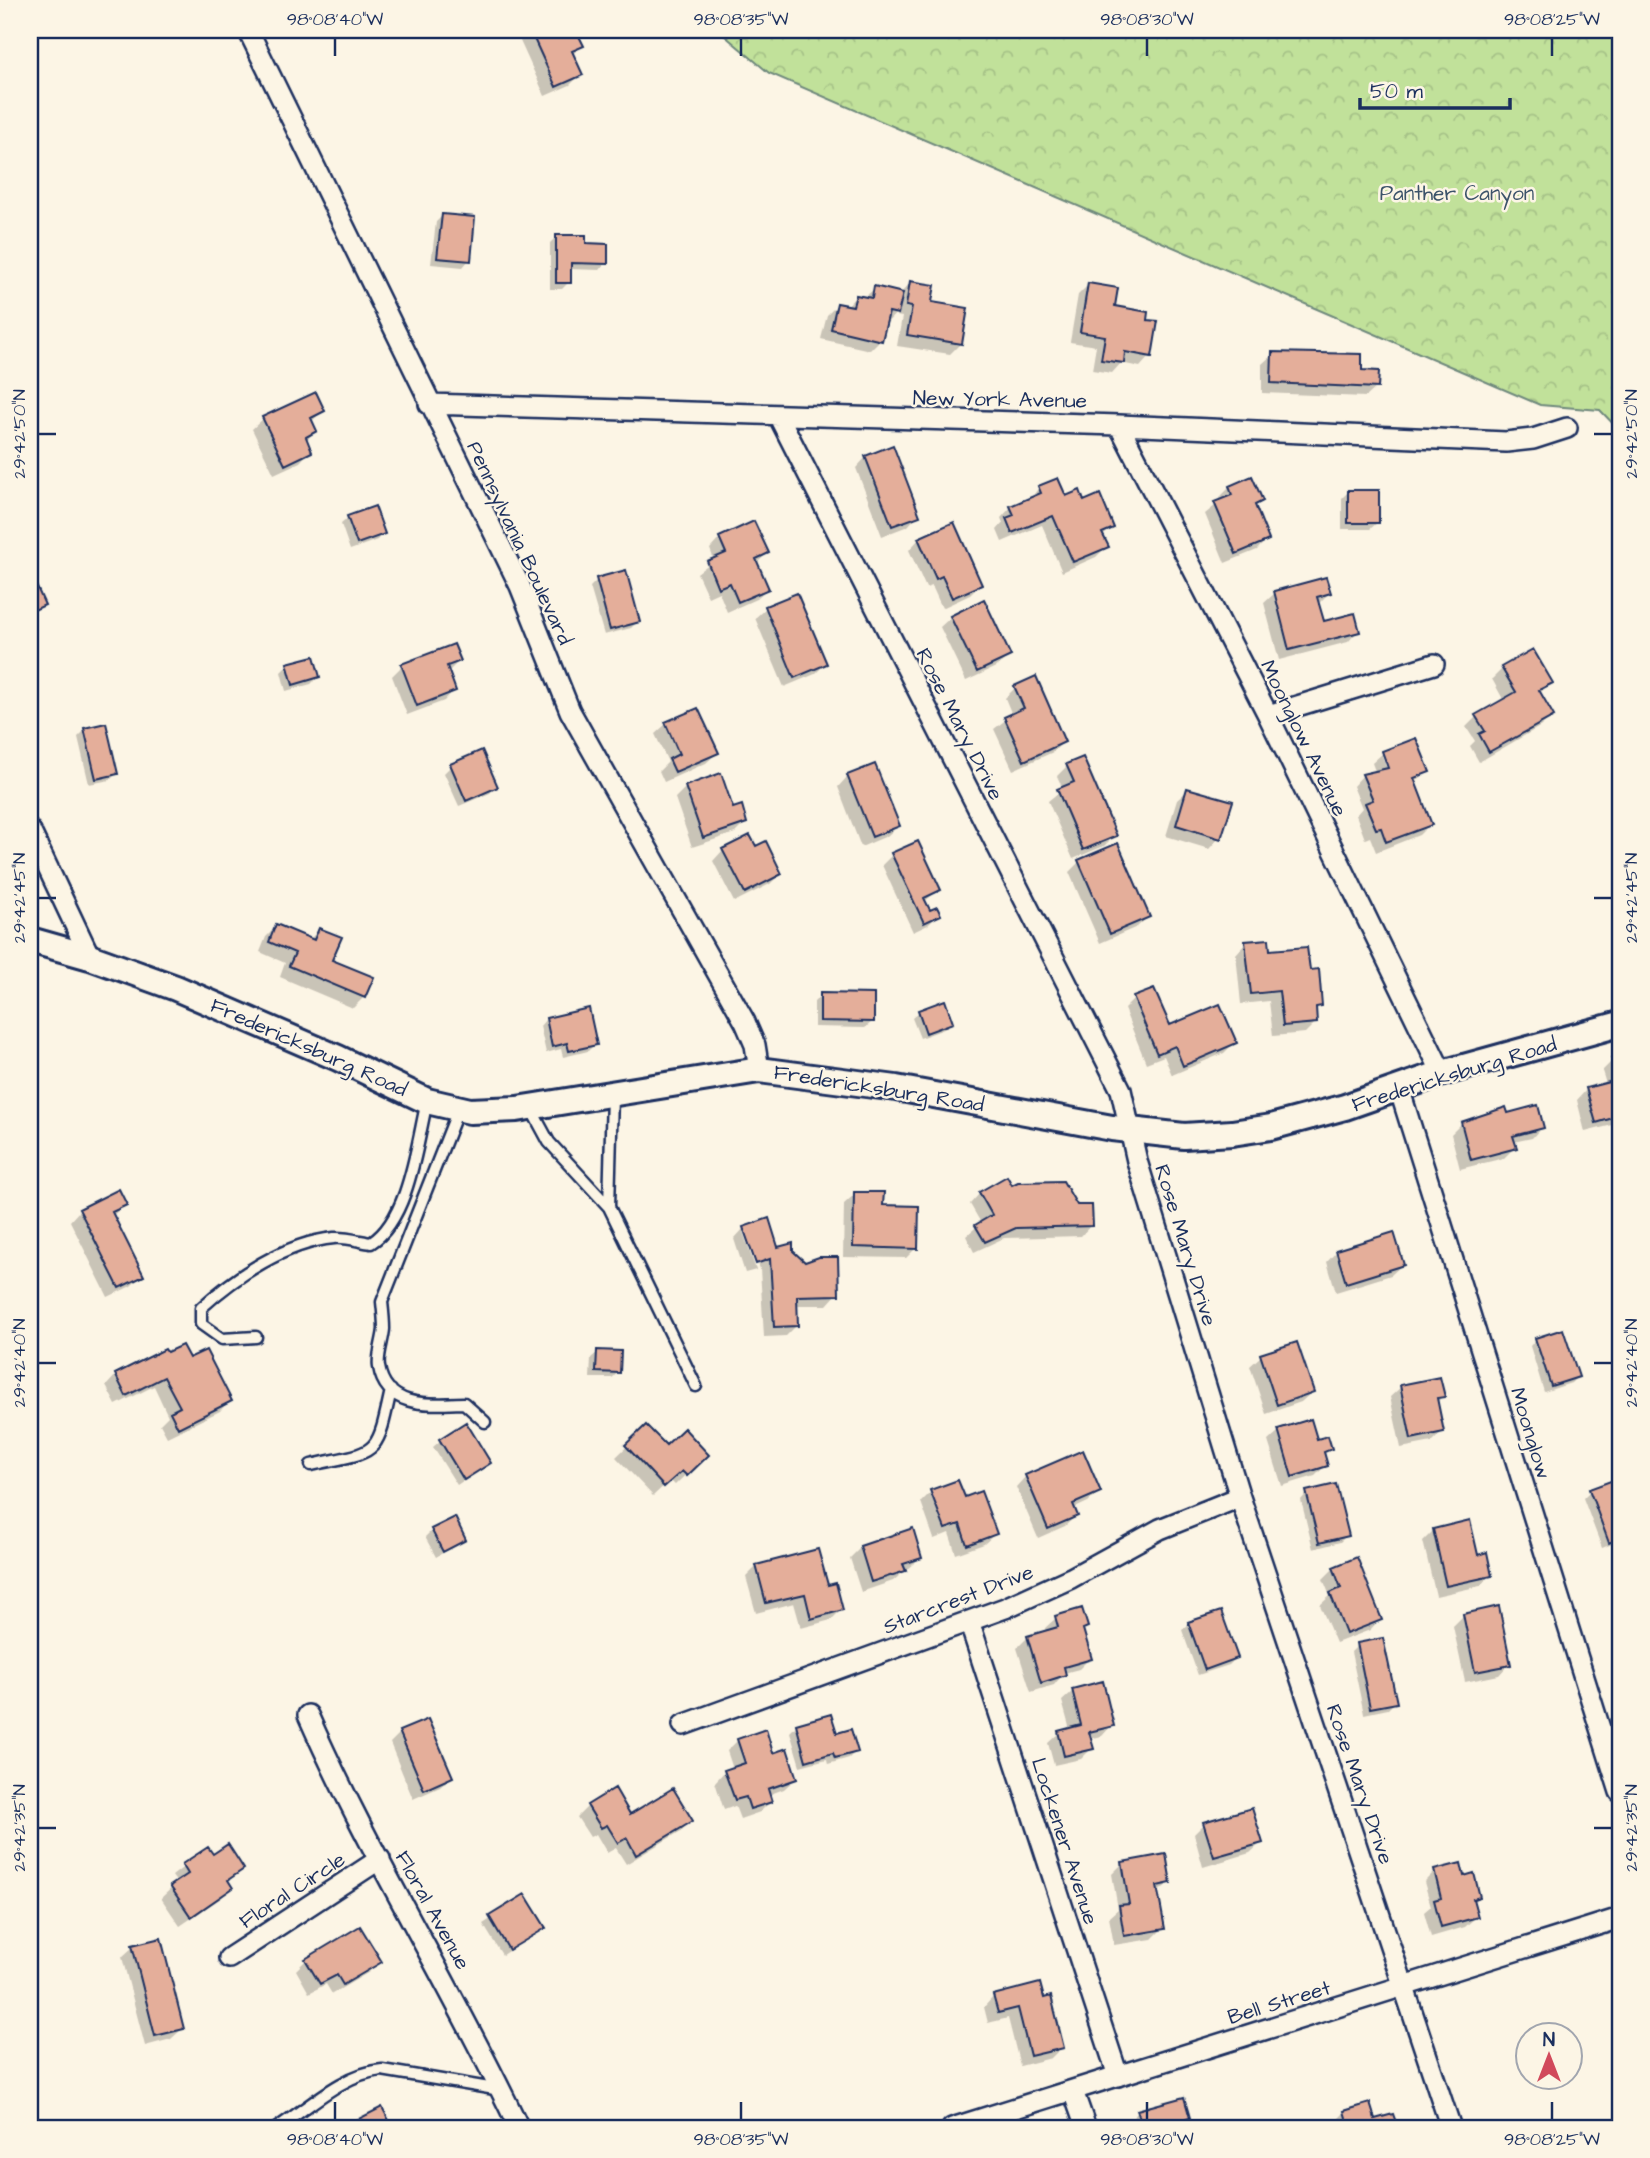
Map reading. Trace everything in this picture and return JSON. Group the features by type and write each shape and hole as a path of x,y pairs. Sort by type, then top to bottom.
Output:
{"street":[{"name":"Pennsylvania Boulevard","path":"248,30 520,586 570,710 751,1034 759,1070"},
{"name":"New York Avenue","path":"429,404 779,417 1119,425 1506,443 1533,439 1567,428"},
{"name":"Rose Mary Drive","path":"779,417 1121,1090 1129,1130 1240,1497 1451,2128"},
{"name":"Moonglow Avenue","path":"1119,425 1268,715 1442,1073"},
{"path":"1268,715 1434,664"},
{"path":"30,830 90,957"},
{"name":"Fredericksburg Road","path":"30,940 90,957 247,1016 427,1101 458,1110 485,1111 530,1107 759,1070 896,1088 1129,1130 1184,1136 1231,1133 1271,1127 1345,1107 1442,1073 1620,1024"},
{"name":"Moonglow","path":"1399,1088 1620,1792"},
{"name":"Starcrest Drive","path":"684,1725 970,1620 1071,1578 1160,1529 1240,1497"},
{"name":"Lockener Avenue","path":"970,1620 1118,2076"},
{"name":"Floral Avenue","path":"308,1714 345,1799 380,1859 502,2090 519,2128"},
{"name":"Floral Circle","path":"229,1958 380,1859"},
{"name":"Bell Street","path":"952,2128 1620,1918"},
{"path":"1073,2091 1086,2128"}],"lane":[{"path":"609,1207 612,1093"},
{"path":"256,1337 222,1339 201,1324 201,1308 225,1286 292,1248 335,1238 371,1243 384,1235 397,1214 427,1101"},
{"path":"530,1107 548,1142 609,1207 696,1386"},
{"path":"458,1110 382,1302 384,1327 379,1367 391,1390 400,1399 421,1404 464,1403 485,1422"},
{"path":"311,1465 364,1452 377,1446 383,1432 391,1390"},
{"path":"277,2128 355,2076 370,2071 382,2070 502,2090"}],"green space":[{"name":"Panther Canyon","path":"718,30 1620,30 1620,431 1600,410 1540,405 769,73"}],"building":[{"path":"530,30 576,30 584,46 572,51 583,75 556,87"},
{"path":"442,214 475,217 471,261 437,258"},
{"path":"556,235 586,235 586,243 608,244 608,264 571,263 571,283 556,283"},
{"path":"910,281 935,285 932,302 968,308 962,344 907,335 912,307 906,306"},
{"path":"1088,283 1118,288 1115,306 1148,312 1147,320 1158,321 1152,357 1125,352 1124,363 1101,360 1105,336 1080,332"},
{"path":"874,286 903,293 898,314 889,312 882,341 831,329 837,303 853,306 856,295 872,298"},
{"path":"1272,352 1362,354 1362,370 1379,371 1378,388 1271,383"},
{"path":"316,392 325,411 311,418 317,431 306,437 312,452 285,465 262,417"},
{"path":"893,445 920,516 892,526 865,456"},
{"path":"1252,476 1263,501 1255,505 1269,540 1236,554 1214,502 1232,495 1229,486"},
{"path":"1058,478 1066,496 1080,490 1084,501 1100,494 1114,528 1102,533 1109,547 1073,562 1053,516 1012,533 1006,518 1014,515 1010,506 1041,493 1038,486"},
{"path":"1348,490 1379,490 1379,523 1348,523"},
{"path":"375,506 385,534 357,544 347,516"},
{"path":"754,521 769,553 756,559 769,589 738,602 730,583 718,588 707,561 726,553 719,537"},
{"path":"954,522 982,585 952,598 942,576 936,579 918,538"},
{"path":"626,570 640,622 610,630 596,578"},
{"path":"30,572 45,605 30,612"},
{"path":"1326,577 1331,593 1317,597 1324,621 1355,613 1360,632 1289,650 1274,591"},
{"path":"797,593 827,664 794,678 765,606"},
{"path":"984,599 1011,656 977,672 950,616"},
{"path":"454,644 461,661 447,666 456,691 417,706 401,664"},
{"path":"1533,649 1553,683 1539,690 1554,716 1489,752 1479,734 1485,731 1475,715 1516,692 1501,667"},
{"path":"314,656 320,677 293,685 287,663"},
{"path":"1036,676 1065,742 1024,761 1004,717 1024,708 1014,686"},
{"path":"698,708 719,753 675,772 669,759 679,754 665,722"},
{"path":"106,723 118,774 96,779 84,728"},
{"path":"1416,738 1430,772 1414,778 1432,825 1386,842 1381,828 1376,829 1365,803 1373,800 1362,774 1388,768 1382,751"},
{"path":"482,750 498,787 466,801 450,764"},
{"path":"1083,757 1117,836 1083,850 1057,789 1074,782 1066,764"},
{"path":"875,764 900,826 872,837 847,775"},
{"path":"721,773 733,808 742,805 747,823 703,838 685,786"},
{"path":"1187,788 1233,801 1221,839 1176,825"},
{"path":"750,835 756,846 766,841 782,874 745,893 722,849"},
{"path":"918,841 941,890 924,898 930,910 937,907 941,915 924,923 891,853"},
{"path":"1118,843 1150,917 1110,934 1078,860"},
{"path":"276,924 314,940 319,928 342,937 332,960 374,977 365,998 289,966 295,953 269,942"},
{"path":"1269,939 1270,950 1307,947 1310,970 1319,969 1322,1006 1316,1007 1317,1023 1283,1026 1279,991 1251,994 1245,941"},
{"path":"1154,989 1170,1025 1220,1004 1237,1043 1183,1066 1175,1046 1157,1054 1133,997"},
{"path":"820,993 874,994 874,1022 820,1021"},
{"path":"945,1000 953,1023 926,1033 918,1010"},
{"path":"589,1008 597,1045 569,1051 567,1043 552,1047 546,1018"},
{"path":"1620,1056 1620,1116 1596,1123 1586,1088 1617,1080 1612,1059"},
{"path":"1538,1105 1544,1128 1513,1136 1517,1148 1471,1160 1461,1122 1506,1107 1508,1113"},
{"path":"1007,1176 1012,1185 1018,1182 1063,1181 1077,1205 1092,1205 1093,1226 1016,1228 985,1242 975,1225 992,1215 979,1192"},
{"path":"119,1189 127,1205 112,1212 144,1276 119,1288 79,1209"},
{"path":"854,1192 884,1192 883,1205 919,1206 918,1249 853,1247"},
{"path":"769,1218 778,1247 793,1243 793,1251 805,1262 819,1257 838,1257 839,1295 797,1296 798,1326 774,1327 770,1259 756,1264 743,1227"},
{"path":"1394,1232 1404,1265 1346,1283 1336,1250"},
{"path":"1563,1329 1579,1377 1551,1386 1535,1338"},
{"path":"1297,1342 1314,1392 1277,1405 1260,1354"},
{"path":"182,1345 189,1358 206,1350 232,1401 178,1428 170,1412 180,1407 164,1377 126,1396 115,1374 165,1349 167,1352"},
{"path":"597,1350 621,1351 620,1373 596,1372"},
{"path":"1440,1377 1445,1397 1437,1398 1444,1432 1411,1439 1400,1385"},
{"path":"1311,1419 1317,1439 1328,1436 1332,1449 1324,1452 1328,1466 1292,1477 1278,1429"},
{"path":"466,1422 491,1463 464,1480 439,1439"},
{"path":"646,1425 666,1445 684,1428 709,1455 687,1476 682,1471 664,1487 625,1445"},
{"path":"1083,1450 1101,1492 1073,1504 1078,1516 1048,1529 1025,1475"},
{"path":"1616,1479 1620,1491 1620,1538 1609,1543 1589,1489"},
{"path":"958,1480 965,1497 981,1491 997,1534 967,1545 960,1524 945,1529 930,1490"},
{"path":"1336,1484 1349,1536 1319,1543 1306,1491"},
{"path":"455,1517 466,1540 443,1552 431,1529"},
{"path":"1470,1520 1478,1555 1487,1552 1492,1576 1446,1586 1433,1529"},
{"path":"913,1528 922,1558 903,1564 906,1571 871,1582 860,1546"},
{"path":"818,1549 828,1585 836,1583 843,1610 811,1619 805,1594 766,1603 756,1565"},
{"path":"1357,1557 1382,1620 1346,1634 1330,1593 1341,1588 1333,1567"},
{"path":"1499,1606 1511,1665 1475,1672 1463,1614"},
{"path":"1082,1608 1088,1627 1083,1629 1092,1659 1064,1667 1066,1675 1041,1683 1027,1636 1058,1627 1055,1616"},
{"path":"1221,1611 1238,1658 1205,1670 1188,1622"},
{"path":"1383,1638 1397,1703 1370,1708 1357,1643"},
{"path":"1103,1681 1114,1726 1089,1732 1094,1749 1064,1756 1058,1731 1081,1725 1072,1689"},
{"path":"831,1714 837,1733 851,1729 858,1752 835,1758 833,1753 806,1761 796,1724"},
{"path":"428,1719 453,1777 424,1790 399,1731"},
{"path":"766,1729 773,1753 787,1748 797,1779 768,1789 772,1802 750,1809 746,1797 735,1800 724,1770 745,1763 737,1739"},
{"path":"615,1788 630,1814 673,1788 693,1821 636,1855 627,1838 618,1843 607,1825 601,1828 587,1805"},
{"path":"1252,1808 1263,1843 1214,1857 1203,1822"},
{"path":"228,1844 244,1869 228,1880 233,1888 191,1917 170,1886 188,1874 182,1864 208,1847 213,1854"},
{"path":"1166,1854 1171,1883 1157,1886 1165,1929 1124,1936 1119,1905 1129,1904 1122,1862"},
{"path":"1461,1863 1464,1876 1474,1873 1480,1897 1473,1899 1478,1917 1441,1927 1434,1900 1441,1898 1434,1870"},
{"path":"525,1894 546,1928 509,1950 489,1916"},
{"path":"360,1926 382,1962 343,1985 337,1975 320,1984 305,1959"},
{"path":"161,1938 184,2029 155,2036 132,1945"},
{"path":"1040,1983 1044,1998 1051,1996 1064,2048 1030,2056 1018,2008 998,2013 993,1995"},
{"path":"1184,2097 1190,2118 1177,2122 1179,2128 1143,2128 1137,2110"},
{"path":"1370,2103 1375,2119 1393,2114 1398,2128 1349,2128 1344,2111"},
{"path":"382,2107 393,2128 341,2128"}]}
